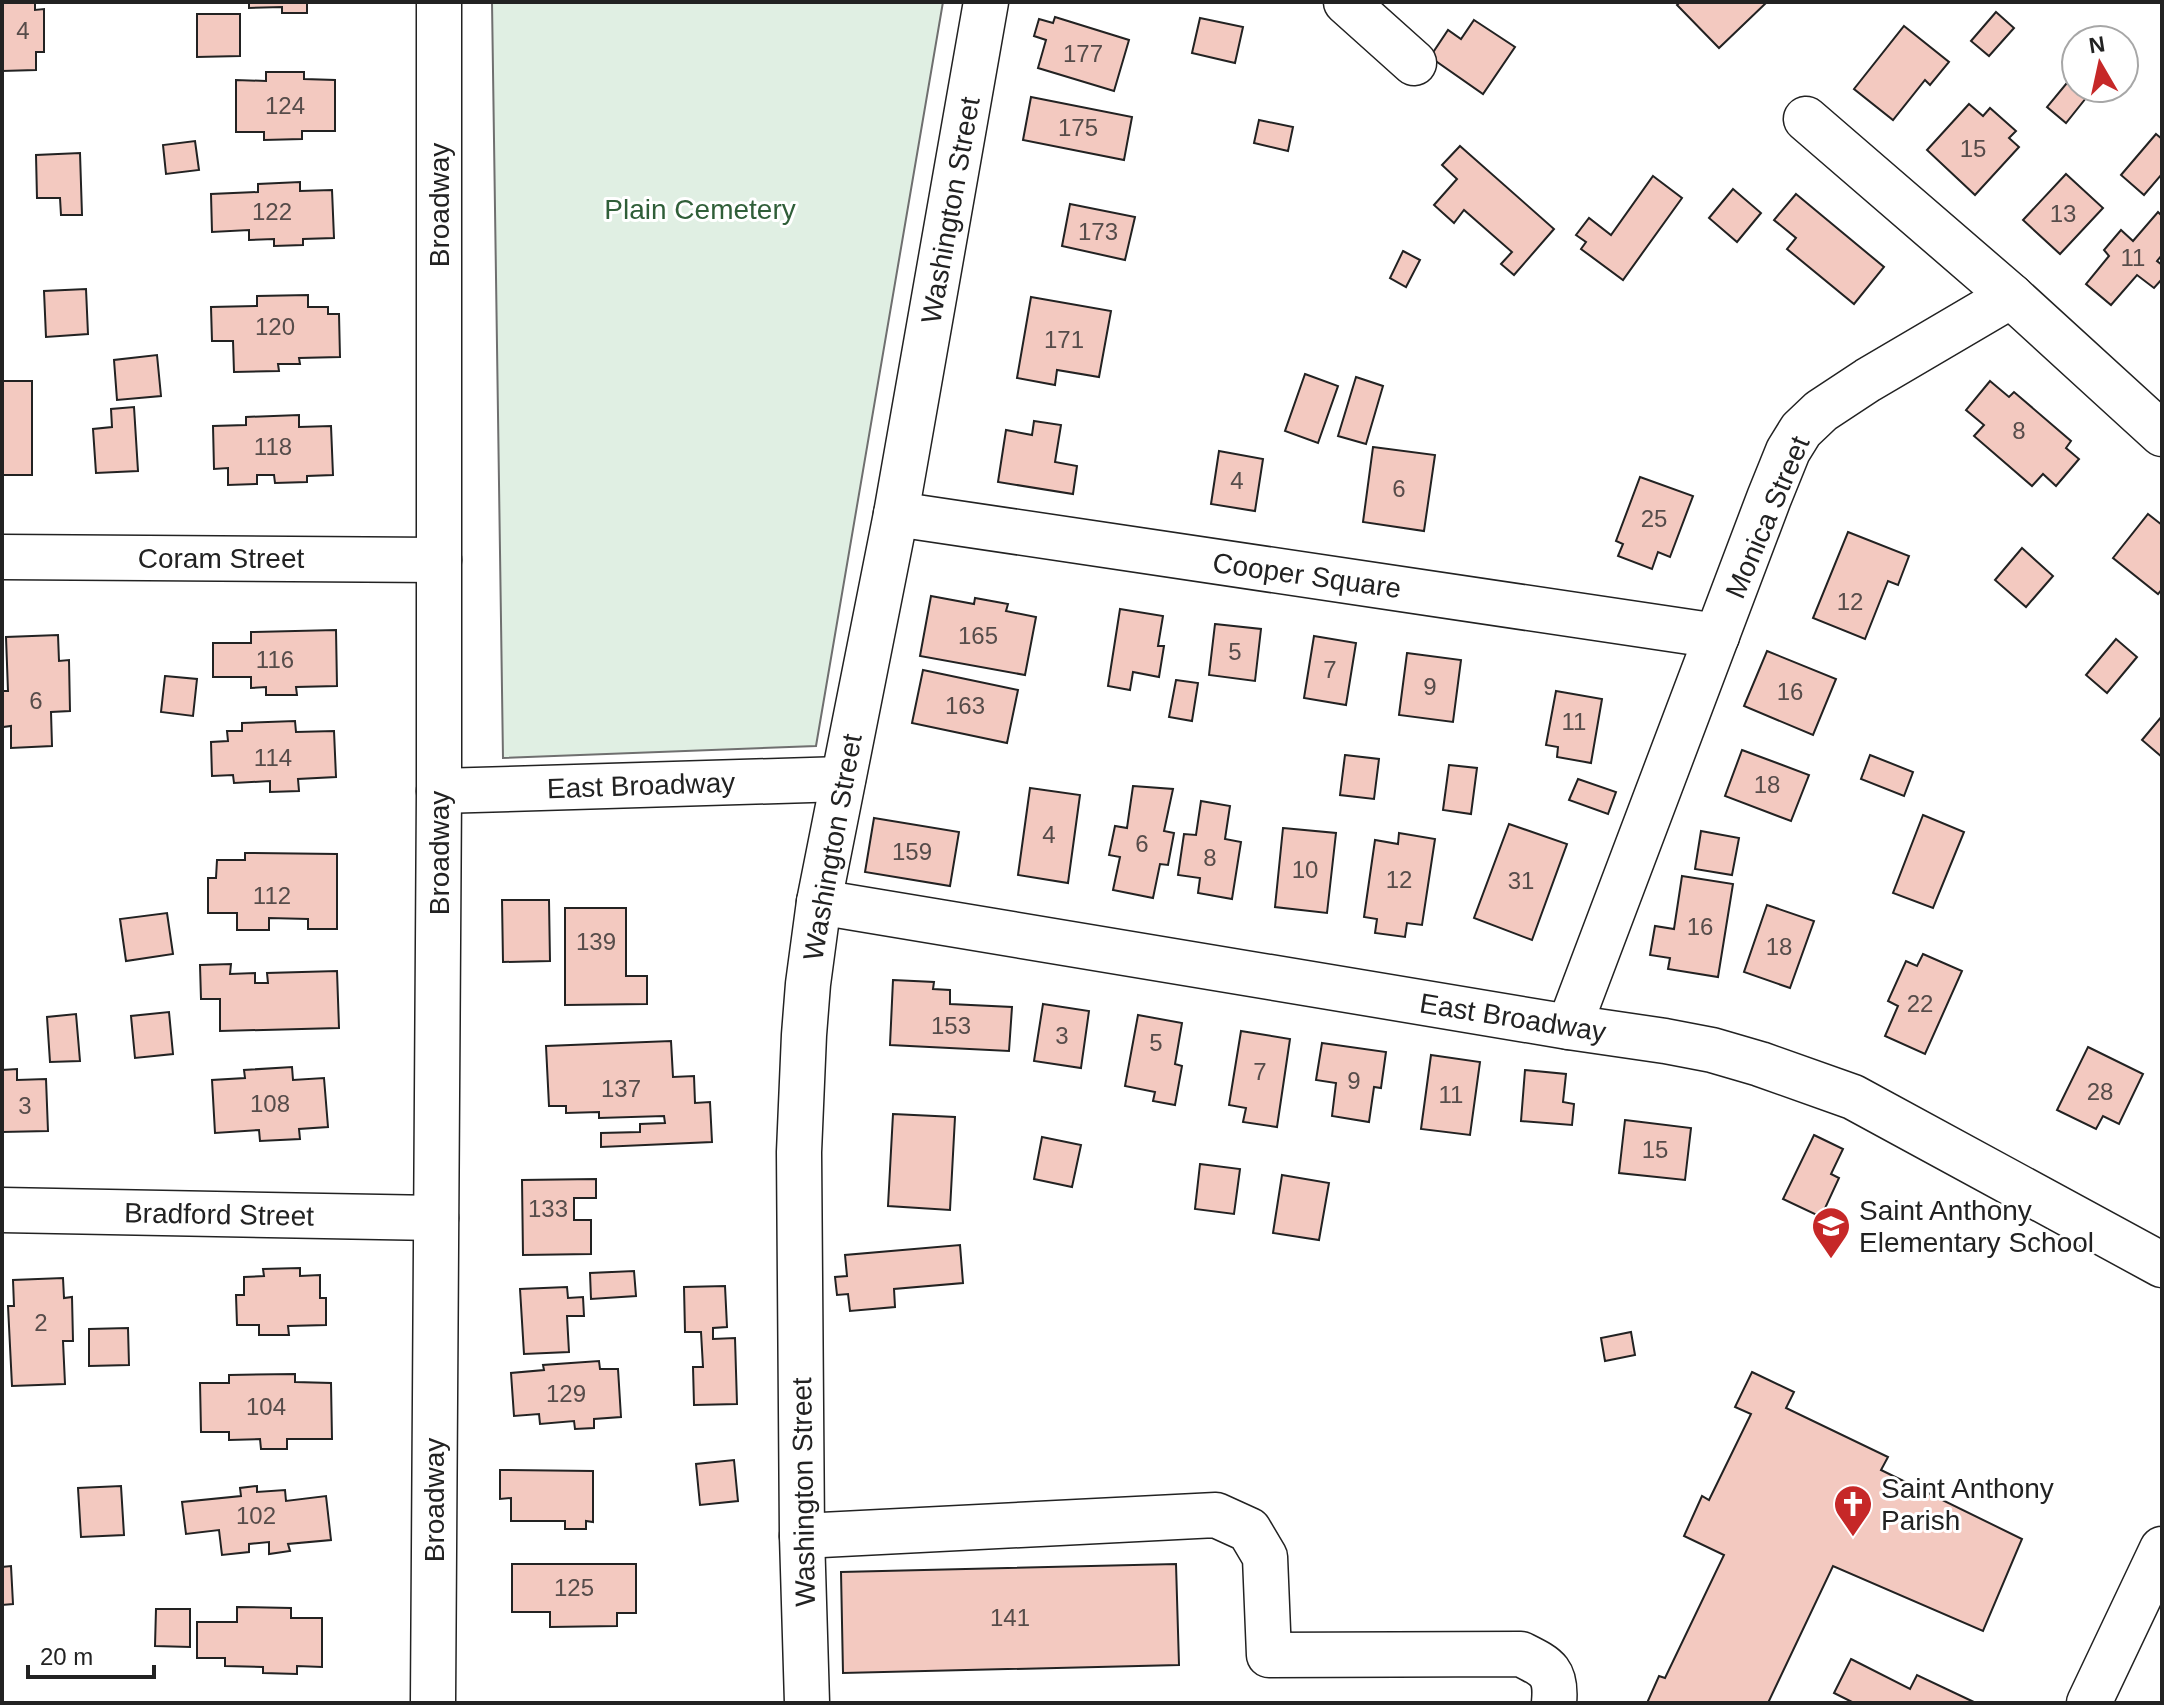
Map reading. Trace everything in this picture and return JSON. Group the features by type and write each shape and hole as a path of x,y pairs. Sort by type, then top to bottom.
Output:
{"street":[{"name":"Broadway","path":"433,1703 439,791 439,2"},
{"name":"Washington Street","path":"807,1703 802,1536 800,1122 808,984 819,902 896,514 986,2"},
{"path":"1346,2 1414,63"},
{"path":"1806,119 2011,296 2162,434"},
{"name":"Monica Street","path":"1569,1027 1788,451 1801,430 1821,411 2011,296"},
{"name":"Cooper Square","path":"896,514 1717,636"},
{"name":"Coram Street","path":"2,557 439,560"},
{"name":"East Broadway","path":"439,791 843,779"},
{"name":"East Broadway","path":"819,902 1712,1050 1853,1097 2162,1265"},
{"name":"Bradford Street","path":"2,1210 436,1218"},
{"path":"802,1536 1216,1515 1249,1530 1265,1557 1269,1655 1521,1654 1546,1667 1556,1686 1554,1703"},
{"path":"2089,1703 2162,1549"}],"green space":[{"name":"Plain Cemetery","path":"492,2 943,2 816,746 503,758"}],"building":[{"path":"2,2 35,2 35,10 44,9 44,52 36,52 36,70 2,71"},
{"path":"249,2 307,2 307,13 282,13 282,7 249,8"},
{"path":"1680,2 1767,2 1719,48 1677,5"},
{"path":"1996,12 2014,28 1989,56 1971,41"},
{"path":"197,14 240,14 240,56 197,57"},
{"path":"1055,17 1129,40 1114,91 1038,68 1046,40 1034,36 1039,19 1053,23"},
{"path":"1200,18 1243,27 1235,63 1192,53"},
{"path":"1474,20 1515,47 1483,94 1430,57 1448,30 1461,39"},
{"path":"1904,26 1949,62 1930,85 1925,80 1893,120 1854,89"},
{"path":"266,72 304,72 304,79 335,80 335,131 302,131 302,139 264,140 264,132 236,132 236,80 266,81"},
{"path":"2060,91 2060,104 2081,104 2066,123 2047,107"},
{"path":"1031,97 1132,117 1124,160 1023,140"},
{"path":"1969,104 1983,116 1990,108 2016,131 2009,138 2019,147 1975,195 1927,150"},
{"path":"1259,120 1293,127 1288,151 1254,143"},
{"path":"2156,134 2162,139 2162,174 2144,195 2121,175"},
{"path":"195,141 199,170 166,174 163,145"},
{"path":"1460,146 1554,229 1514,275 1501,264 1512,252 1464,210 1454,223 1434,205 1457,179 1442,165"},
{"path":"80,153 82,215 61,215 60,198 37,198 36,155"},
{"path":"2066,174 2103,208 2060,254 2023,220"},
{"path":"1653,176 1682,198 1623,280 1581,249 1586,242 1576,235 1589,218 1611,235"},
{"path":"300,182 300,191 332,190 334,238 303,239 303,245 274,246 274,239 249,240 249,230 212,232 211,194 258,192 258,184"},
{"path":"1733,189 1761,213 1737,242 1709,218"},
{"path":"1796,194 1884,267 1854,304 1787,249 1796,238 1774,220"},
{"path":"1070,204 1135,217 1125,260 1062,246"},
{"path":"2158,212 2162,216 2162,255 2157,261 2162,265 2162,279 2154,288 2137,275 2111,305 2086,284 2109,256 2104,250 2121,230 2133,241"},
{"path":"1403,251 1420,260 1406,287 1390,278"},
{"path":"86,289 88,334 46,337 44,291"},
{"path":"308,295 308,307 328,307 328,314 339,314 340,357 299,358 300,364 278,364 279,371 234,372 233,341 212,341 211,307 257,306 257,296"},
{"path":"1031,297 1111,311 1099,377 1057,370 1055,385 1017,378"},
{"path":"157,355 161,396 117,400 114,360"},
{"path":"1305,374 1338,386 1318,443 1285,431"},
{"path":"1356,377 1383,386 1366,444 1338,436"},
{"path":"2,381 32,381 32,475 2,475"},
{"path":"1990,381 2009,397 2014,392 2071,441 2066,448 2079,459 2056,486 2043,474 2032,486 1974,436 1984,425 1966,410"},
{"path":"134,407 138,471 96,473 93,429 112,427 111,409"},
{"path":"299,415 299,427 331,426 333,475 307,476 307,482 275,483 274,475 257,475 257,484 228,485 228,468 214,469 213,426 246,425 246,417"},
{"path":"1034,421 1061,425 1055,462 1077,466 1073,494 998,482 1006,430 1032,435"},
{"path":"1373,447 1435,455 1424,531 1363,522"},
{"path":"1219,451 1263,459 1255,511 1211,504"},
{"path":"1640,477 1693,496 1670,557 1658,552 1652,569 1618,556 1623,544 1616,541"},
{"path":"2148,514 2162,525 2162,589 2158,594 2113,558"},
{"path":"1848,532 1909,556 1898,585 1888,581 1865,639 1813,618"},
{"path":"2022,548 2053,576 2026,607 1995,580"},
{"path":"931,596 974,604 975,598 1008,604 1006,611 1036,617 1025,675 920,656"},
{"path":"1120,609 1163,616 1158,646 1164,646 1159,677 1133,672 1130,690 1108,686"},
{"path":"1215,624 1261,629 1255,681 1209,675"},
{"path":"336,630 337,686 296,687 297,695 266,695 266,687 251,688 251,677 213,677 213,643 251,643 251,632"},
{"path":"58,635 59,661 69,660 70,711 51,712 52,746 11,748 11,726 3,727 2,691 8,691 6,637"},
{"path":"1314,636 1356,643 1346,705 1304,698"},
{"path":"2116,639 2137,657 2107,693 2086,675"},
{"path":"1767,651 1836,679 1813,735 1744,706"},
{"path":"1407,653 1461,660 1453,722 1399,715"},
{"path":"923,670 1018,690 1007,743 912,723"},
{"path":"165,676 197,679 193,716 161,712"},
{"path":"1176,680 1198,683 1192,721 1169,717"},
{"path":"1556,691 1602,699 1591,763 1557,757 1558,747 1546,745"},
{"path":"2162,716 2162,757 2142,740"},
{"path":"295,721 296,732 334,731 336,777 298,779 299,791 270,792 270,781 234,783 233,775 212,776 211,742 228,741 227,731 242,731 242,723"},
{"path":"1742,750 1809,775 1791,821 1725,796"},
{"path":"1345,755 1379,759 1374,799 1340,795"},
{"path":"1870,755 1913,772 1904,796 1861,779"},
{"path":"1449,765 1477,768 1471,814 1443,810"},
{"path":"1578,779 1616,792 1608,814 1569,800"},
{"path":"1133,786 1173,789 1164,831 1174,833 1168,865 1160,864 1153,898 1113,890 1120,857 1109,855 1115,826 1127,828"},
{"path":"1030,788 1080,795 1068,883 1018,875"},
{"path":"1201,801 1230,806 1225,839 1241,842 1232,899 1198,893 1200,878 1178,875 1184,834 1196,835"},
{"path":"1923,815 1964,832 1933,908 1893,893"},
{"path":"874,818 959,832 950,886 865,872"},
{"path":"1509,824 1567,844 1532,940 1474,918"},
{"path":"1283,828 1336,833 1327,913 1275,907"},
{"path":"1701,831 1739,838 1732,875 1695,869"},
{"path":"1399,833 1435,839 1422,925 1407,923 1405,937 1375,933 1377,919 1364,917 1375,840 1398,844"},
{"path":"245,853 337,854 337,929 308,929 308,919 269,918 269,930 237,930 237,913 208,913 208,878 216,878 217,860 245,860"},
{"path":"1682,876 1733,884 1718,977 1668,969 1670,958 1650,955 1655,926 1674,929"},
{"path":"502,900 549,900 550,961 503,962"},
{"path":"1767,905 1814,921 1790,988 1744,972"},
{"path":"565,908 626,908 626,976 647,976 647,1004 565,1005"},
{"path":"167,913 173,954 126,961 120,919"},
{"path":"1923,954 1962,971 1925,1054 1885,1036 1898,1006 1888,1001 1906,961 1917,966"},
{"path":"231,964 230,974 255,973 255,983 268,983 267,973 337,971 339,1028 220,1031 220,999 201,999 200,965"},
{"path":"893,980 934,982 933,989 950,990 950,1004 1012,1007 1009,1051 890,1045"},
{"path":"1043,1004 1089,1011 1081,1068 1034,1061"},
{"path":"169,1012 173,1054 135,1058 131,1016"},
{"path":"76,1014 80,1061 50,1062 47,1017"},
{"path":"1138,1015 1182,1023 1175,1064 1182,1066 1175,1105 1153,1101 1155,1092 1125,1086"},
{"path":"1241,1031 1290,1039 1277,1127 1243,1122 1246,1108 1229,1105"},
{"path":"671,1041 673,1077 694,1076 695,1103 710,1102 712,1142 601,1147 601,1133 640,1132 640,1124 665,1123 664,1116 599,1118 599,1112 566,1113 566,1106 549,1106 546,1046"},
{"path":"1322,1043 1386,1052 1381,1088 1374,1087 1369,1122 1332,1116 1336,1083 1316,1080"},
{"path":"2088,1047 2143,1074 2119,1124 2103,1116 2096,1129 2057,1110"},
{"path":"1431,1055 1480,1062 1470,1135 1421,1129"},
{"path":"292,1067 293,1080 324,1078 328,1127 299,1129 300,1139 260,1141 259,1130 215,1133 212,1080 245,1078 244,1070"},
{"path":"17,1069 17,1080 46,1079 48,1131 2,1132 2,1070"},
{"path":"1525,1070 1566,1074 1563,1102 1574,1104 1572,1125 1521,1121"},
{"path":"893,1114 955,1117 950,1210 888,1206"},
{"path":"1625,1120 1691,1128 1685,1180 1619,1173"},
{"path":"1814,1135 1843,1149 1831,1174 1839,1178 1821,1217 1783,1199"},
{"path":"1042,1137 1081,1145 1072,1187 1034,1179"},
{"path":"1200,1164 1240,1169 1234,1214 1195,1209"},
{"path":"1282,1175 1329,1183 1319,1240 1273,1233"},
{"path":"596,1179 596,1198 574,1198 574,1220 591,1220 591,1254 523,1255 522,1180"},
{"path":"960,1245 963,1283 894,1289 895,1307 850,1311 848,1294 837,1295 835,1277 847,1276 845,1255"},
{"path":"300,1268 300,1276 320,1275 320,1298 326,1298 326,1325 288,1326 289,1335 259,1335 259,1325 237,1325 236,1295 244,1295 244,1277 264,1276 263,1269"},
{"path":"634,1271 636,1296 591,1299 590,1273"},
{"path":"63,1278 64,1298 72,1297 73,1341 63,1341 65,1384 12,1386 8,1306 14,1306 13,1280"},
{"path":"725,1286 727,1327 713,1328 713,1339 735,1338 737,1404 694,1405 693,1367 703,1367 701,1332 685,1332 684,1287"},
{"path":"567,1287 568,1298 583,1297 584,1316 567,1316 569,1352 524,1354 520,1289"},
{"path":"128,1328 129,1365 89,1366 89,1329"},
{"path":"1631,1332 1635,1355 1605,1361 1601,1338"},
{"path":"599,1361 600,1369 618,1369 621,1417 594,1419 594,1428 575,1429 574,1421 540,1424 539,1414 514,1416 511,1373 544,1370 543,1365"},
{"name":"Saint Anthony Parish","path":"1752,1372 1794,1392 1786,1408 1888,1457 1881,1470 2022,1539 1983,1631 1833,1566 1768,1703 1647,1703 1659,1676 1665,1678 1724,1555 1684,1536 1702,1496 1709,1500 1751,1414 1735,1407"},
{"path":"295,1374 295,1382 331,1383 332,1439 287,1439 287,1449 261,1449 260,1439 229,1440 229,1432 201,1432 200,1383 229,1383 229,1375"},
{"path":"734,1460 738,1501 700,1505 696,1464"},
{"path":"500,1470 593,1471 593,1522 586,1521 586,1529 565,1529 565,1521 511,1521 511,1498 500,1499"},
{"path":"121,1486 124,1535 81,1537 78,1488"},
{"path":"257,1486 257,1492 285,1490 286,1501 326,1496 331,1540 288,1544 290,1551 269,1554 269,1542 249,1544 249,1552 222,1555 219,1530 186,1534 182,1502 241,1496 240,1488"},
{"path":"512,1564 636,1564 636,1613 617,1613 617,1626 550,1627 550,1612 512,1612"},
{"path":"1176,1564 1179,1665 843,1673 841,1572"},
{"path":"11,1566 13,1604 2,1605 2,1567"},
{"path":"237,1607 291,1608 291,1618 322,1618 322,1667 297,1666 297,1674 263,1673 263,1667 225,1666 225,1658 197,1658 197,1622 237,1622"},
{"path":"156,1609 190,1609 190,1647 155,1646"},
{"path":"1851,1659 1910,1689 1917,1675 1976,1703 1854,1703 1834,1693"}],"place":[{"name":"Saint Anthony Elementary School","path":"1831,1260"},
{"name":"Saint Anthony Parish","path":"1853,1538"}]}
